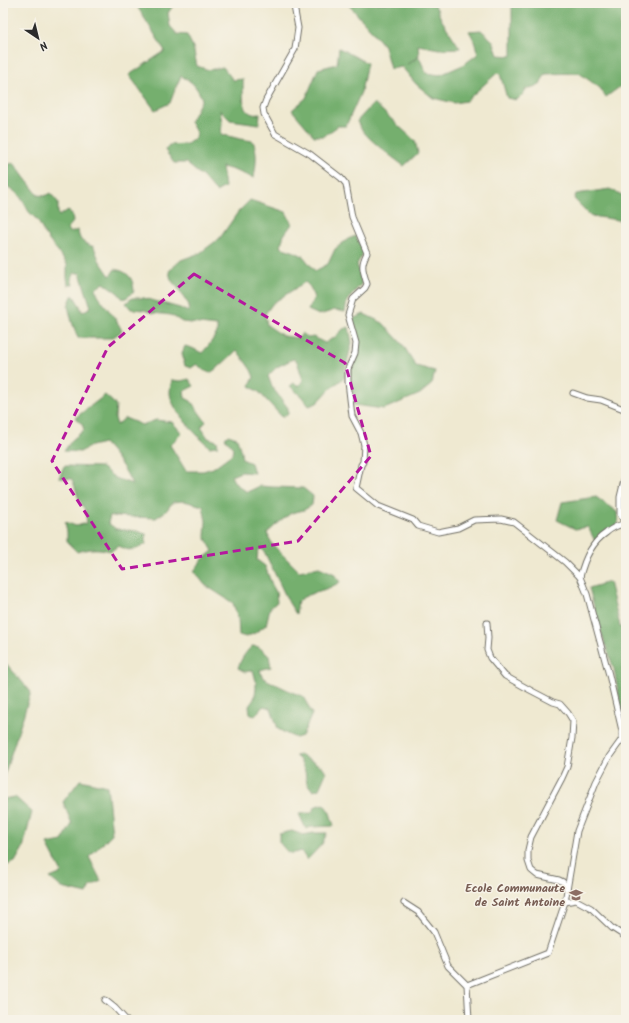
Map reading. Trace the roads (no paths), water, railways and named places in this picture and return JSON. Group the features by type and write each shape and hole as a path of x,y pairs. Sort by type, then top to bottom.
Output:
{"street":[{"path":"292,3 294,6 298,28 295,49 263,108 264,114 275,134 310,154 341,178 346,184 352,217 367,253 363,260 362,266 367,284 365,288 353,299 348,315 356,342 355,353 348,369 351,410 354,421 362,433 364,445 363,462 356,488 378,506 414,520 418,526 438,532 458,528 474,520 501,519 514,522 565,562 580,577 587,594 609,675 622,731 622,739 609,757 596,782 577,831 565,902 548,952 467,985"},
{"path":"573,393 587,398 601,400 626,410"},
{"path":"580,577 588,554 598,539 606,532 625,523 620,514 620,497 626,474"},
{"path":"487,623 487,650 490,658 505,676 541,696 560,704 573,721 572,738 567,767 531,837 528,850 528,861 531,870 537,875 563,882 567,889"},
{"path":"565,902 576,900 591,908 612,928 626,937"},
{"path":"404,903 418,912 434,932 448,966 467,985 469,1020"},
{"path":"105,1000 126,1020"}],"place":[{"name":"Ecole Communaute de Saint Antoine","path":"576,895"}]}
